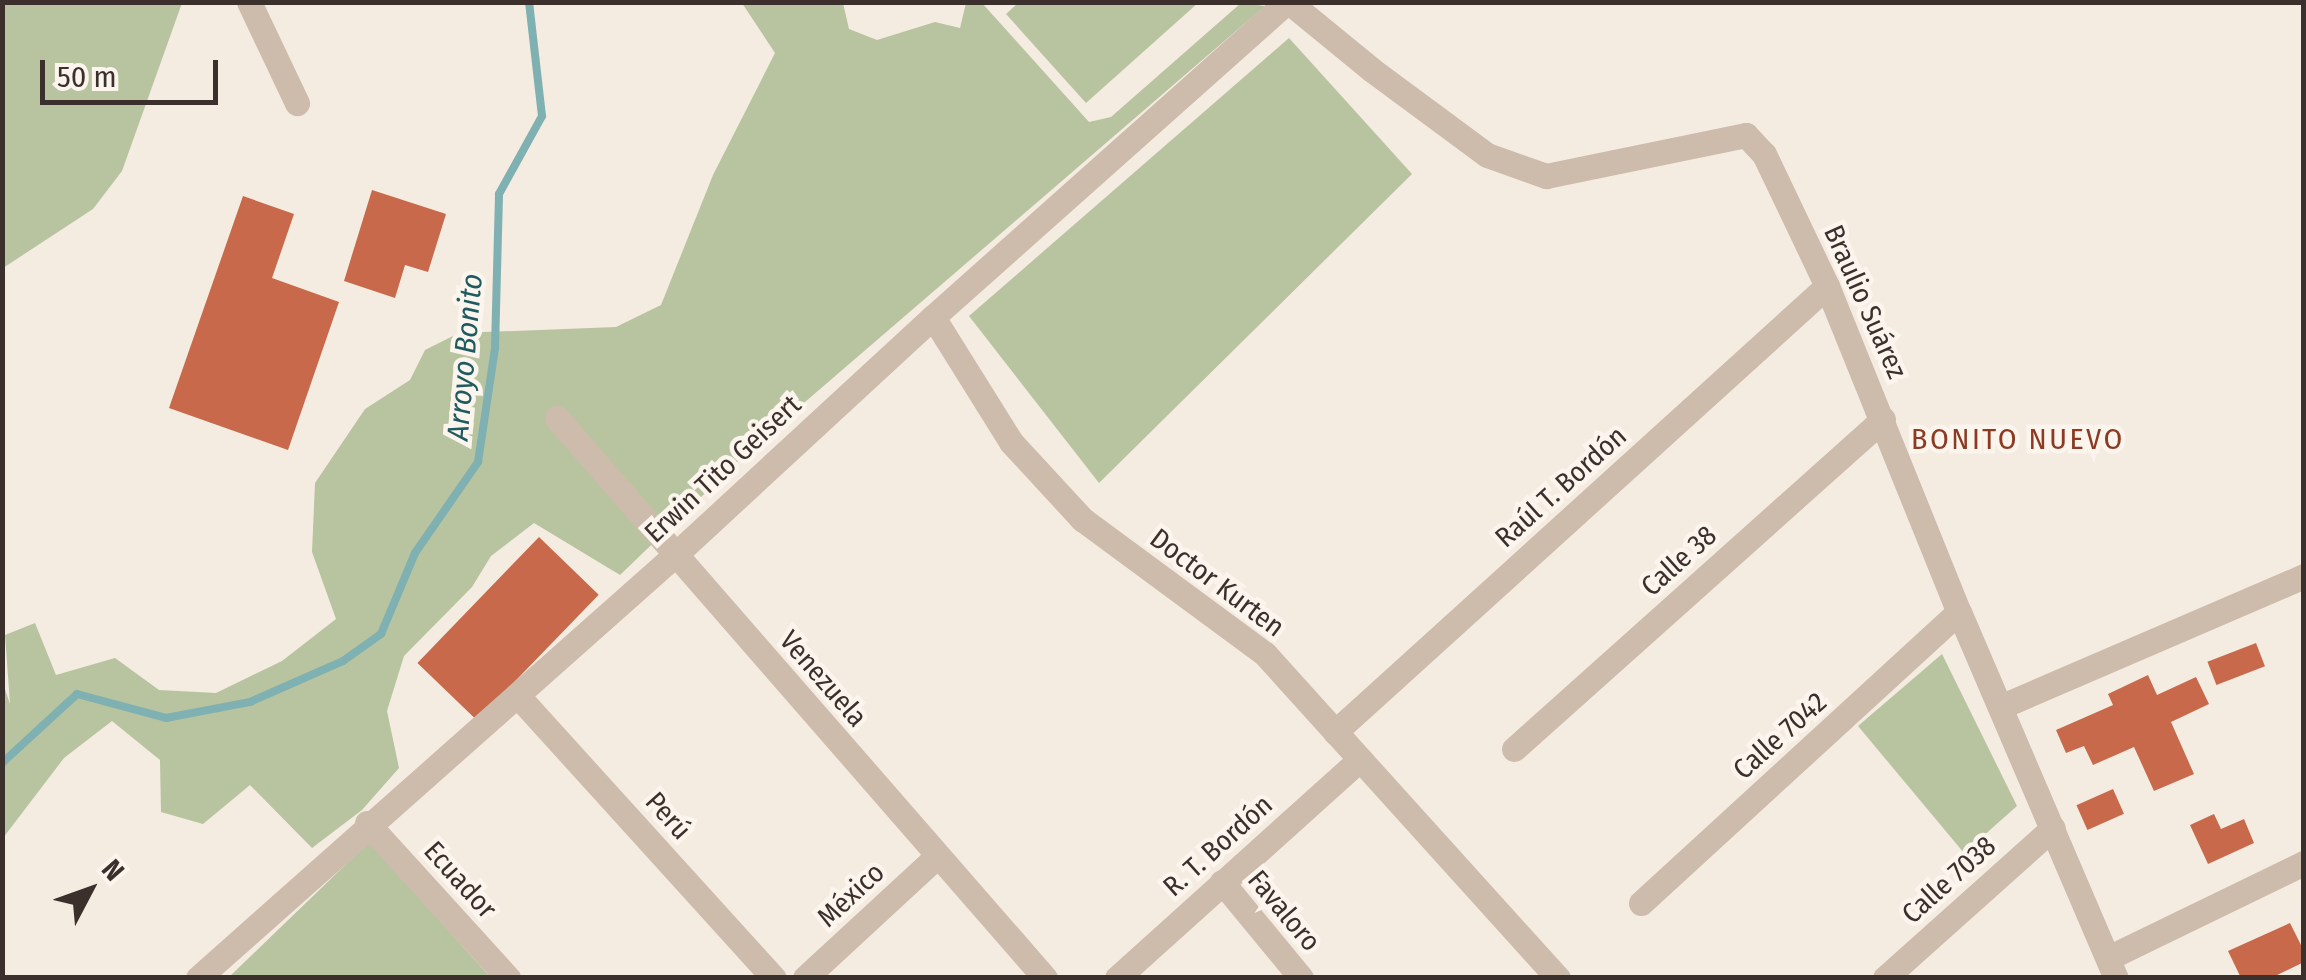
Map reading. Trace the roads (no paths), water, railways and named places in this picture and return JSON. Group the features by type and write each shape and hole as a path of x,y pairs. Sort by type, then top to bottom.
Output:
{"street":[{"path":"249,2 297,103"},
{"name":"Braulio Suárez","path":"1288,2 1488,155 1546,176 1746,135 1764,154 1828,286 1959,612 2112,968"},
{"name":"Erwin Tito Geisert","path":"198,978 1288,2"},
{"name":"Raúl T. Bordón","path":"1336,732 1828,286"},
{"name":"Doctor Kurten","path":"933,317 1011,442 1082,518 1264,654 1558,978"},
{"name":"Venezuela","path":"557,418 1046,978"},
{"name":"Calle 38","path":"1514,749 1883,418"},
{"path":"2000,707 2304,576"},
{"name":"Calle 7042","path":"1641,903 1959,612"},
{"name":"Perú","path":"518,695 774,978"},
{"name":"R. T. Bordón","path":"1117,978 1360,759"},
{"name":"Ecuador","path":"367,823 508,978"},
{"name":"Calle 7038","path":"1884,978 2053,828"},
{"name":"México","path":"805,978 937,856"},
{"path":"2112,968 2304,863"},
{"name":"Favaloro","path":"1222,882 1301,978"}],"waterway":[{"name":"Arroyo Bonito","path":"2,763 77,694 166,718 250,702 343,661 381,634 415,553 478,462 495,348 499,194 542,116 529,2"}],"district":[{"name":"BONITO NUEVO","path":"2018,439"}]}
